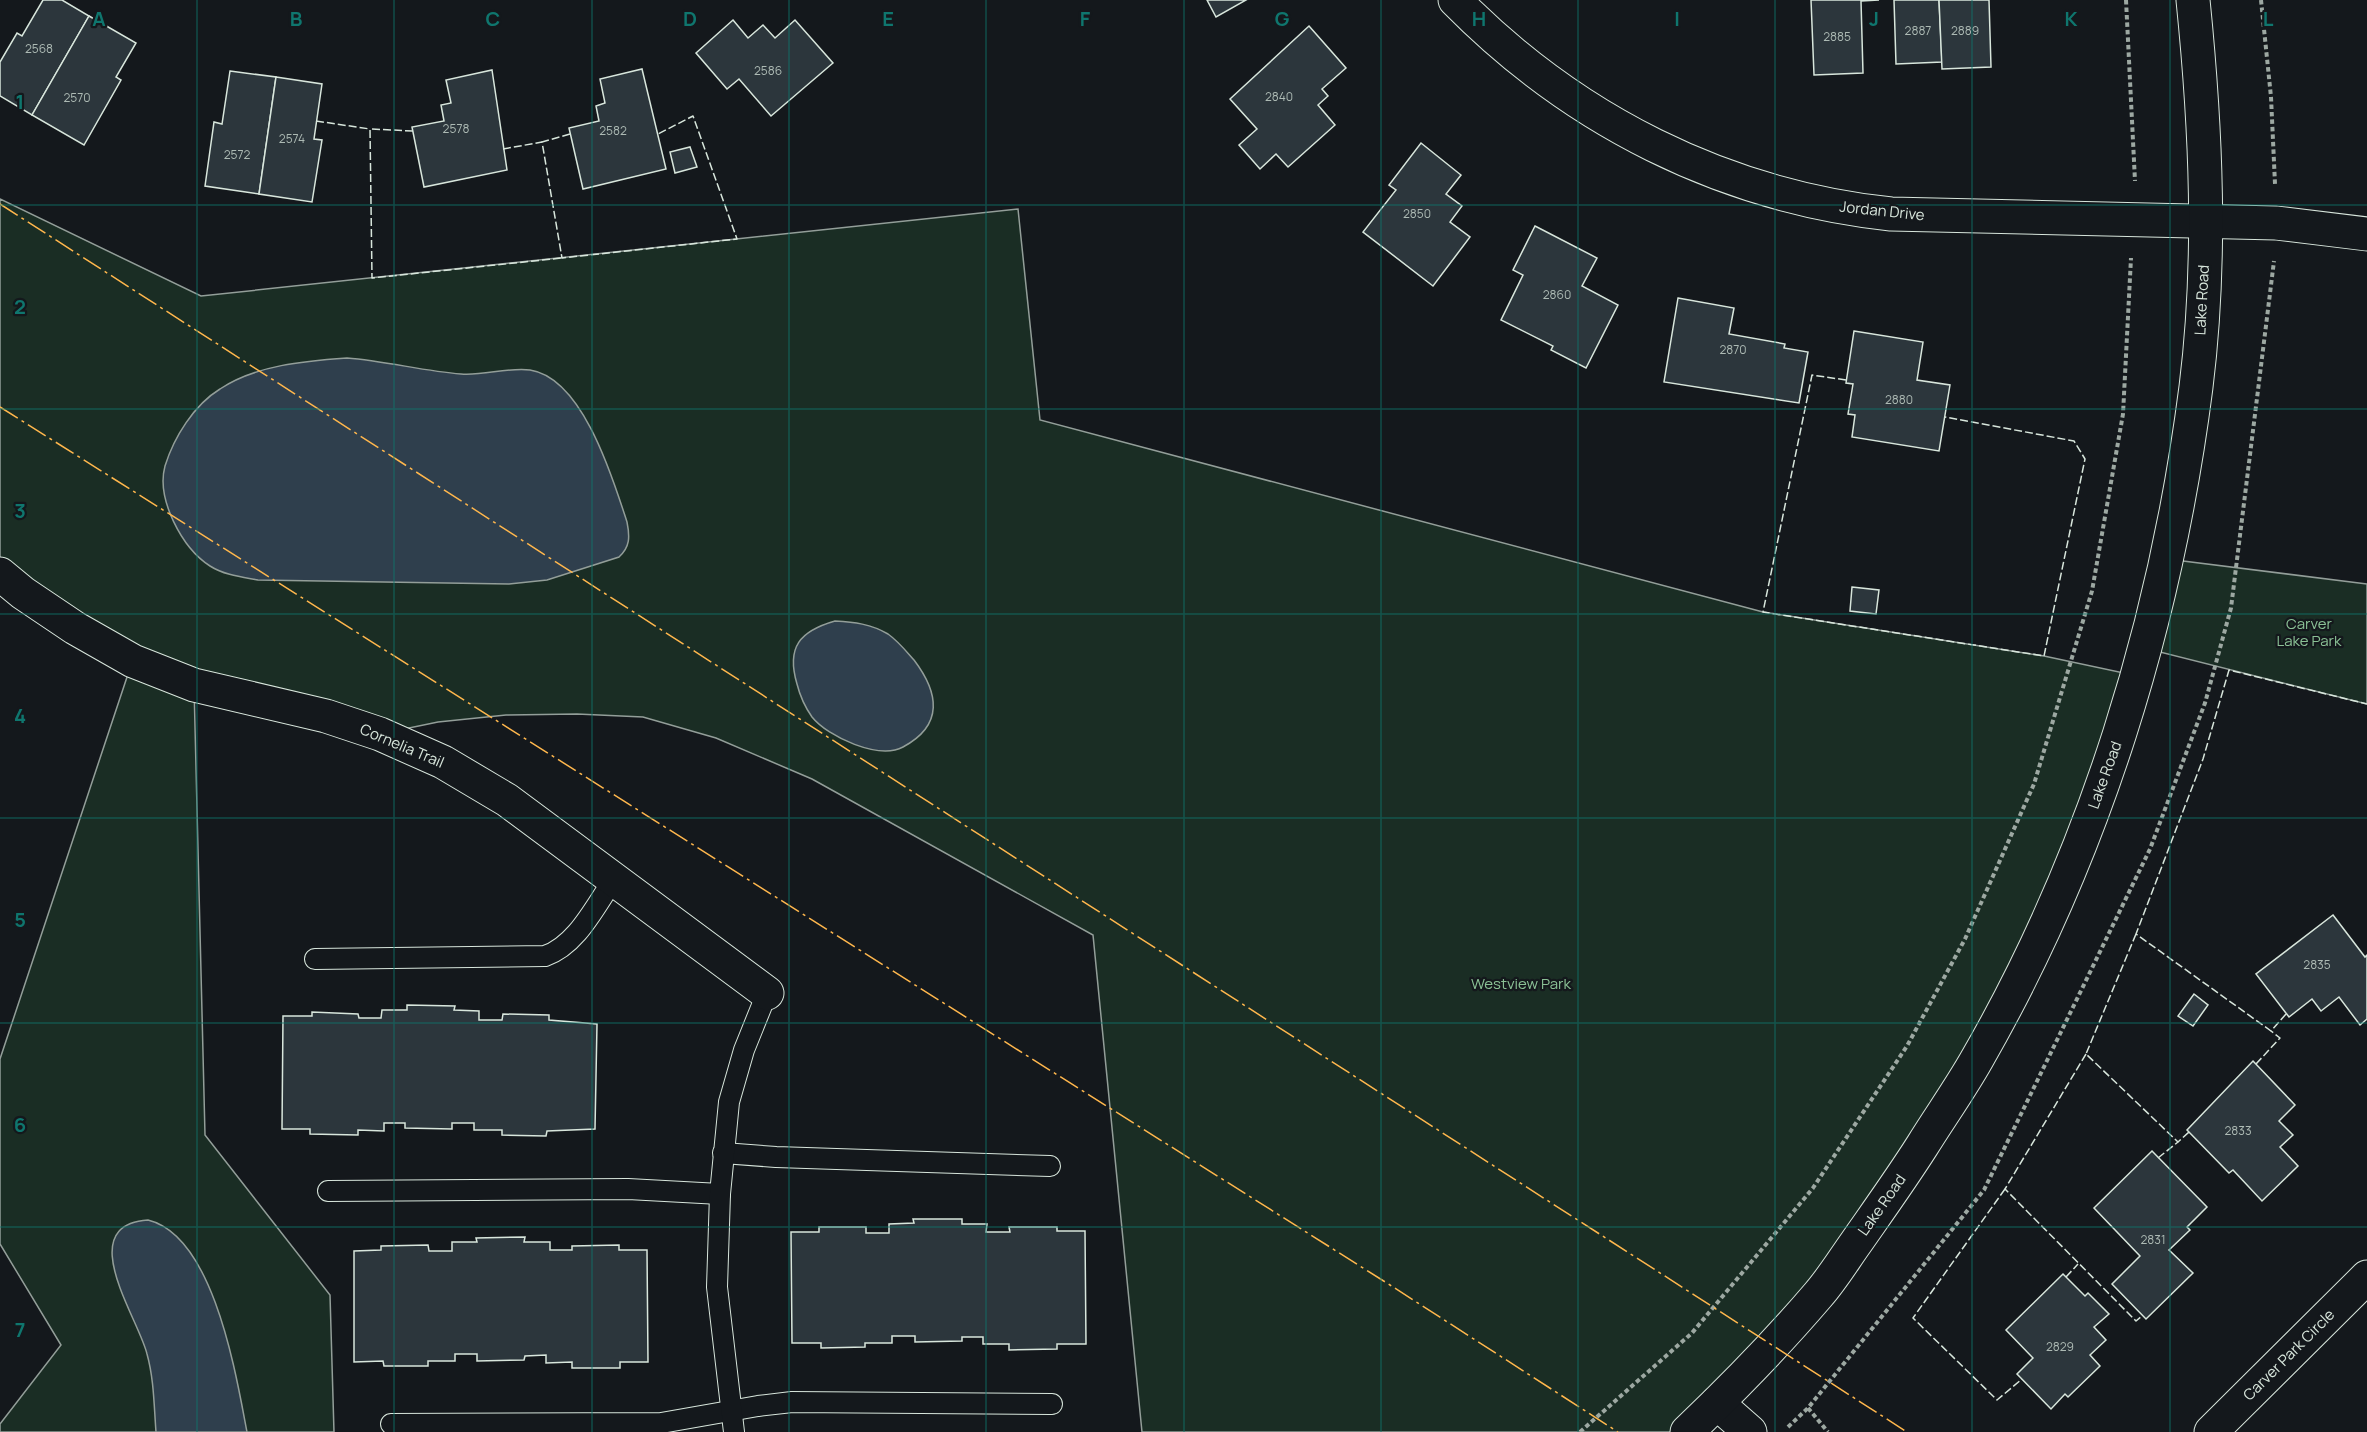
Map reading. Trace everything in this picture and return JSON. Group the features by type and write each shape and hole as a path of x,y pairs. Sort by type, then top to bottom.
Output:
{"street":[{"name":"Jordan Drive","path":"1455,0 1533,70 1603,119 1670,155 1757,187 1843,207 1891,214 2293,224 2367,234"},
{"name":"Lake Road","path":"1687,1432 1820,1293 1902,1177 1977,1059 2036,947 2079,848 2129,706 2167,559 2196,385 2203,305 2205,221 2202,84 2193,0"},
{"name":"Cornelia Trail","path":"0,574 23,593 66,622 133,661 194,685 326,716 380,734 444,762 507,800 767,993"},
{"name":"Carver Park Circle","path":"2211,1432 2367,1277"},
{"path":"1717,1403 1750,1432"}],"lane":[{"path":"315,959 545,956 555,952 572,939 614,879"},
{"path":"734,1432 717,1287 723,1153 729,1102 737,1073 767,993"},
{"path":"723,1153 776,1157 1050,1166"},
{"path":"328,1191 628,1189 720,1194"},
{"path":"391,1424 661,1423 792,1402 1052,1404"}],"path":[{"path":"2126,0 2135,176"},
{"path":"1580,1432 1692,1333 1813,1188 1907,1046 1965,939 2034,784 2092,591 2123,414 2132,256"},
{"path":"1808,1408 1828,1432"}],"green space":[{"name":"Westview Park","path":"0,199 201,296 1018,209 1040,420 1763,612 2044,656 2138,676 2079,848 1902,1177 1687,1432 1142,1432 1093,935 812,779 716,738 643,717 577,714 506,715 438,722 380,734 194,686 205,1135 330,1295 334,1432 0,1432 0,1424 61,1345 0,1244 0,1059 132,662 0,574"},
{"name":"Carver Lake Park","path":"2167,559 2367,584 2367,704 2144,648"}],"water":[{"path":"347,358 461,374 530,370 549,377 566,391 580,410 604,457 627,522 629,537 625,549 619,557 547,580 509,584 258,580 227,574 210,566 200,558 181,535 164,493 165,466 186,423 202,404 220,389 249,374 298,363"},
{"path":"835,621 862,624 888,634 914,660 929,684 933,708 931,719 926,729 903,747 881,751 841,739 820,725 805,705 794,671 795,650 799,642 813,630"},
{"path":"148,1220 171,1231 190,1252 205,1279 228,1344 247,1432 156,1432 147,1354 116,1276 112,1255 115,1238 126,1226"}],"building":[{"path":"43,0 62,0 89,16 32,115 0,96 0,62 17,33 22,36"},
{"path":"1207,0 1246,0 1216,17"},
{"path":"1811,0 1879,0 1861,1 1863,73 1814,75"},
{"path":"1894,0 1939,0 1942,62 1896,64"},
{"path":"1939,0 1989,0 1991,67 1942,69"},
{"path":"89,16 136,43 116,77 121,80 84,145 32,115"},
{"path":"733,20 748,38 763,25 775,38 795,20 833,63 771,116 739,79 727,89 696,53"},
{"path":"1309,26 1346,68 1322,89 1328,96 1318,105 1335,125 1288,167 1276,154 1260,169 1239,145 1257,129 1230,99"},
{"path":"642,69 666,169 583,189 569,128 599,121 596,106 605,103 600,79"},
{"path":"492,70 507,170 424,187 412,127 444,121 441,105 451,103 446,80"},
{"path":"230,71 276,77 259,194 205,186 214,122 222,124"},
{"path":"276,77 322,84 314,139 322,140 312,202 259,194"},
{"path":"1421,143 1461,175 1446,194 1462,206 1450,222 1470,237 1433,286 1363,232 1396,190 1389,185"},
{"path":"690,147 697,167 675,173 670,152"},
{"path":"1535,226 1597,258 1582,286 1618,305 1586,368 1551,350 1553,346 1501,320 1523,275 1513,270"},
{"path":"1678,298 1734,308 1729,334 1785,344 1784,348 1808,352 1799,403 1664,382"},
{"path":"1854,331 1923,342 1917,380 1950,385 1939,451 1852,437 1855,415 1848,414 1853,384 1846,383"},
{"path":"1852,587 1879,590 1876,614 1850,611"},
{"path":"2333,915 2365,957 2367,955 2367,1019 2360,1025 2339,997 2321,1011 2312,999 2289,1017 2256,974"},
{"path":"2194,994 2208,1005 2193,1026 2178,1016"},
{"path":"407,1005 455,1006 454,1010 479,1011 479,1020 502,1020 503,1014 549,1015 549,1020 597,1024 595,1129 547,1131 546,1136 502,1135 502,1130 474,1130 474,1123 452,1123 452,1129 405,1128 405,1123 384,1123 384,1131 358,1130 358,1135 310,1134 310,1129 282,1129 283,1016 312,1016 312,1012 358,1014 359,1018 381,1018 382,1010 407,1010"},
{"path":"2253,1061 2295,1105 2279,1121 2293,1135 2280,1147 2298,1166 2262,1201 2233,1170 2229,1173 2187,1130"},
{"path":"2152,1151 2207,1207 2187,1227 2190,1230 2169,1250 2193,1273 2146,1319 2112,1284 2140,1256 2094,1208"},
{"path":"913,1219 962,1219 962,1224 987,1224 986,1232 1010,1232 1009,1227 1057,1227 1057,1231 1085,1231 1086,1344 1057,1344 1057,1349 1009,1350 1009,1344 983,1344 983,1337 962,1337 962,1341 915,1342 915,1336 892,1336 892,1343 865,1343 865,1347 821,1348 821,1343 792,1343 791,1232 819,1232 819,1227 866,1227 866,1233 889,1233 889,1224 914,1223"},
{"path":"525,1237 524,1242 550,1242 550,1250 572,1250 572,1246 619,1245 619,1250 647,1250 648,1362 620,1362 620,1368 572,1368 572,1362 546,1363 546,1355 525,1356 524,1360 477,1361 477,1354 455,1354 455,1361 428,1361 428,1366 384,1366 383,1361 354,1362 354,1251 381,1250 381,1246 428,1245 429,1251 452,1251 452,1242 477,1242 476,1238"},
{"path":"2063,1274 2085,1296 2088,1293 2109,1314 2094,1327 2106,1340 2090,1355 2100,1366 2068,1397 2065,1394 2051,1409 2017,1374 2033,1358 2006,1330"}],"fence":[{"path":"570,134 542,142 562,258 737,239 693,116 658,134"},
{"path":"316,121 370,129"},
{"path":"413,131 370,129 372,278 562,258"},
{"path":"503,149 542,142"},
{"path":"1846,380 1812,375 1763,612 2044,656 2085,459 2074,441 1945,417"},
{"path":"2286,1014 2271,1031 2136,934 2203,759 2229,670 2367,704"},
{"path":"2136,934 2086,1054 2178,1142 2189,1132"},
{"path":"2256,1064 2280,1038 2271,1031"},
{"path":"2086,1054 2005,1189 2136,1321 2142,1316"},
{"path":"2158,1158 2178,1142"},
{"path":"2005,1189 1913,1318 1997,1400 2022,1379"},
{"path":"2066,1277 2078,1264"}],"power":[{"path":"0,204 1907,1432"},
{"path":"0,407 1390,1285 1618,1432"}]}
